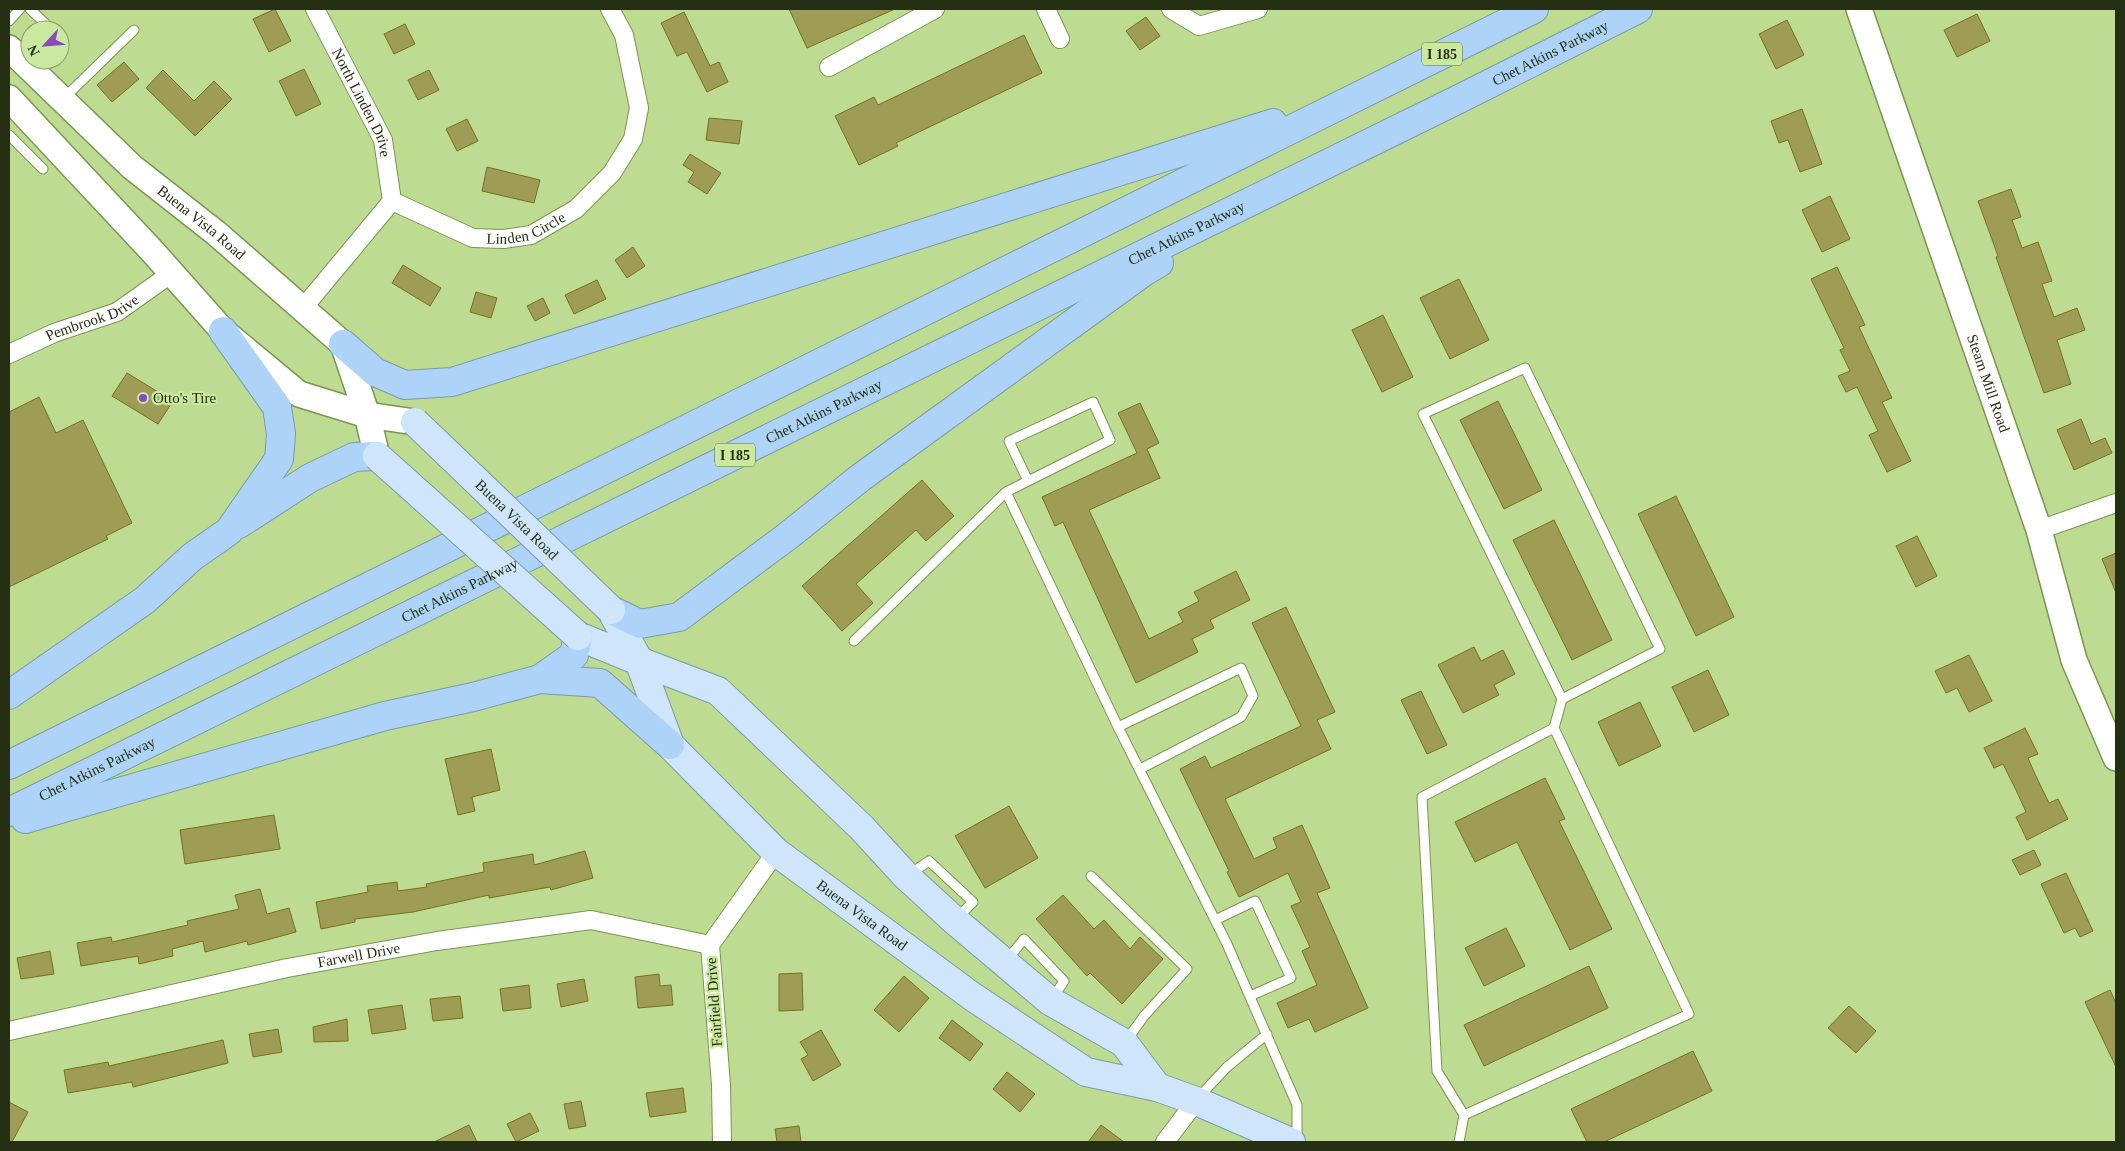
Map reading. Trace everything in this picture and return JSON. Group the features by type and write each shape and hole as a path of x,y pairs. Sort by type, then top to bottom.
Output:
{"highway":[{"name":"I 185","path":"9,765 1041,254 1350,98 1534,9"},
{"name":"Chet Atkins Parkway","path":"9,812 1638,9"},
{"path":"343,344 375,372 406,385 452,382 1350,98"},
{"path":"611,610 640,624 679,617 790,535 860,478 1145,271 1401,127"},
{"path":"223,331 277,407 281,434 279,459 229,531"},
{"path":"9,695 145,600 192,557 310,478 354,457 377,456"},
{"path":"540,680 574,655 578,636"},
{"path":"9,824 385,716 474,697 540,680 600,682 670,746"}],"main road":[{"name":"Steam Mill Road","path":"1858,9 2039,530 2074,660 2116,758"},
{"name":"Buena Vista Road","path":"9,48 20,55"},
{"name":"Buena Vista Road","path":"39,70 62,99 132,167 216,233 343,344 367,415 377,456"},
{"name":"Buena Vista Road","path":"11,103 172,273 223,331 299,394 367,415 415,422 611,610 639,661 670,746 776,852 973,997 1086,1072 1157,1087 1196,1101 1291,1142"},
{"path":"377,456 578,636 718,691 862,828 906,876 954,920 1050,1001 1124,1043 1157,1087"}],"street":[{"name":"North Linden Drive","path":"316,9 383,140 392,202"},
{"name":"Linden Circle","path":"392,202 473,238 504,239 531,236 576,210 612,173 633,139 639,108 624,35 610,9"},
{"path":"829,67 935,9"},
{"path":"1046,9 1060,39"},
{"path":"1170,9 1199,26 1258,9"},
{"path":"303,308 392,202"},
{"name":"Pembrook Drive","path":"9,354 54,333 117,312 172,273"},
{"path":"2039,530 2116,503"},
{"name":"Fairfield Drive","path":"722,1142 721,1085 710,945 776,852"},
{"name":"Farwell Drive","path":"9,1031 287,968 437,941 591,920 710,945"},
{"path":"1165,1142 1196,1101"}],"lane":[{"path":"9,20 20,9"},
{"path":"30,9 42,20"},
{"path":"62,99 134,30"},
{"path":"9,135 43,169"},
{"path":"1464,1115 1689,1014 1554,728 1562,699 1423,414 1526,368 1660,649 1562,699"},
{"path":"854,641 1006,492 1110,440 1093,402 1009,441 1028,480"},
{"path":"1006,492 1118,727 1215,920 1250,996 1297,1104 1298,1142"},
{"path":"1118,727 1241,668 1253,696 1241,717 1140,769"},
{"path":"1459,1142 1464,1115 1437,1071 1422,796 1554,728"},
{"path":"1091,876 1187,969 1144,1016 1124,1043"},
{"path":"1215,920 1255,901 1291,978 1250,996"},
{"path":"1196,1101 1227,1067 1267,1034"}],"building":[{"path":"275,9 291,41 269,52 253,19"},
{"path":"789,9 895,9 807,48"},
{"path":"684,12 710,66 719,62 728,82 707,92 687,52 677,56 661,23"},
{"path":"1977,14 1990,41 1957,57 1944,30"},
{"path":"1146,17 1160,36 1140,50 1126,31"},
{"path":"1787,20 1804,55 1776,69 1759,34"},
{"path":"405,24 415,44 394,54 384,34"},
{"path":"1024,35 1042,73 896,143 898,146 859,165 835,116 874,97 878,105"},
{"path":"124,62 139,79 112,102 97,85"},
{"path":"304,69 321,104 296,116 279,81"},
{"path":"163,70 194,101 214,81 232,99 195,136 146,88"},
{"path":"429,70 439,90 418,100 408,80"},
{"path":"1802,109 1822,164 1800,172 1788,140 1779,143 1771,121"},
{"path":"709,118 742,121 739,144 706,140"},
{"path":"467,119 478,141 457,151 446,129"},
{"path":"690,154 721,173 707,194 688,182 694,172 683,165"},
{"path":"487,167 540,180 534,203 482,191"},
{"path":"2011,189 2021,217 2012,220 2022,248 2038,242 2052,281 2042,284 2054,317 2077,308 2085,330 2057,340 2071,384 2044,393 1978,201"},
{"path":"1830,196 1850,239 1822,252 1802,210"},
{"path":"633,247 645,266 627,278 615,260"},
{"path":"403,265 441,288 430,306 392,283"},
{"path":"1837,267 1865,325 1859,327 1892,398 1882,402 1911,461 1887,472 1869,435 1878,431 1857,387 1846,392 1838,376 1850,371 1840,350 1844,348 1811,279"},
{"path":"1459,279 1489,340 1450,359 1420,298"},
{"path":"597,280 606,299 574,314 565,295"},
{"path":"476,292 497,298 491,318 470,312"},
{"path":"543,298 550,313 535,321 527,306"},
{"path":"1383,315 1413,377 1382,392 1352,330"},
{"name":"Otto's Tire","path":"127,373 173,401 158,424 112,396"},
{"path":"39,397 56,433 83,420 132,523 106,536 108,539 9,587 9,412"},
{"path":"1498,401 1542,490 1504,509 1460,420"},
{"path":"1140,403 1159,443 1147,449 1160,478 1089,510 1149,639 1183,622 1178,612 1199,601 1194,592 1236,571 1250,600 1210,620 1214,628 1192,639 1198,652 1136,683 1063,522 1055,526 1042,497 1137,453 1118,413"},
{"path":"2081,419 2091,444 2105,438 2112,453 2074,470 2057,430"},
{"path":"922,480 954,516 926,541 916,530 856,584 873,603 842,631 802,586"},
{"path":"1676,496 1734,617 1696,636 1638,514"},
{"path":"1554,520 1612,640 1572,660 1513,540"},
{"path":"1917,536 1937,576 1916,587 1896,546"},
{"path":"2116,553 2116,593 2102,559"},
{"path":"1286,607 1335,712 1317,720 1331,749 1225,799 1254,859 1277,848 1273,838 1302,825 1330,888 1317,893 1368,1008 1315,1032 1309,1019 1288,1028 1277,1003 1317,985 1302,951 1310,947 1291,906 1301,902 1288,873 1239,897 1227,872 1229,871 1180,769 1205,756 1211,768 1301,726 1252,623"},
{"path":"1474,647 1481,661 1503,650 1515,674 1494,685 1499,695 1463,713 1438,665"},
{"path":"1969,655 1992,701 1969,712 1957,688 1946,693 1935,671"},
{"path":"1708,670 1729,715 1694,732 1672,687"},
{"path":"1421,691 1447,745 1427,754 1401,700"},
{"path":"1640,702 1661,746 1619,766 1598,722"},
{"path":"2025,728 2038,754 2028,758 2034,772 2049,803 2058,799 2068,819 2027,840 2016,817 2026,812 2017,792 2003,764 1994,768 1984,748"},
{"path":"491,749 500,790 472,797 475,811 458,815 445,759"},
{"path":"1545,778 1565,819 1559,821 1612,929 1570,950 1517,842 1475,862 1455,822"},
{"path":"1009,806 1038,858 985,888 955,836"},
{"path":"274,815 280,849 185,864 180,830"},
{"path":"2034,850 2041,865 2020,875 2012,860"},
{"path":"585,851 593,878 551,890 550,887 489,898 489,895 413,912 355,919 355,922 321,929 316,902 368,892 367,886 397,882 398,891 427,887 426,884 484,872 483,863 533,854 534,865"},
{"path":"2066,873 2093,931 2080,937 2075,928 2064,933 2041,884"},
{"path":"260,889 267,914 289,908 296,932 248,945 247,941 205,952 203,941 172,949 173,956 139,964 138,956 81,966 77,943 111,937 112,942 188,925 187,921 239,909 235,895"},
{"path":"1063,895 1094,929 1104,920 1130,949 1140,937 1163,959 1122,1004 1090,973 1087,976 1036,919"},
{"path":"1506,928 1525,966 1484,986 1465,948"},
{"path":"50,951 54,974 21,979 17,958"},
{"path":"1589,966 1608,1008 1484,1066 1464,1025"},
{"path":"802,973 803,1010 779,1011 779,974"},
{"path":"659,974 660,986 671,985 673,1005 638,1008 635,977"},
{"path":"904,976 929,998 899,1032 874,1010"},
{"path":"584,979 588,1001 561,1007 557,984"},
{"path":"529,985 531,1008 503,1011 500,989"},
{"path":"2110,990 2116,1003 2116,1067 2085,1002"},
{"path":"460,996 463,1018 433,1021 430,999"},
{"path":"402,1005 406,1029 372,1034 368,1010"},
{"path":"1849,1006 1876,1031 1856,1053 1828,1028"},
{"path":"347,1019 348,1041 314,1042 313,1027"},
{"path":"952,1020 983,1044 970,1061 939,1038"},
{"path":"278,1029 282,1052 253,1057 249,1034"},
{"path":"821,1030 841,1065 813,1081 801,1059 808,1055 800,1042"},
{"path":"223,1040 228,1063 133,1087 132,1082 68,1093 64,1070 108,1062 109,1066"},
{"path":"1693,1051 1712,1091 1604,1142 1587,1142 1571,1109"},
{"path":"1007,1072 1035,1094 1020,1112 993,1089"},
{"path":"683,1088 686,1112 650,1117 646,1093"},
{"path":"581,1101 586,1126 569,1129 564,1104"},
{"path":"9,1102 28,1112 12,1142 9,1142"},
{"path":"530,1113 539,1131 516,1142 507,1124"},
{"path":"469,1125 477,1142 434,1142"},
{"path":"1101,1125 1124,1142 1088,1142"},
{"path":"799,1126 801,1142 777,1142 775,1129"}],"place":[{"name":"Otto's Tire","path":"143,398"}]}
